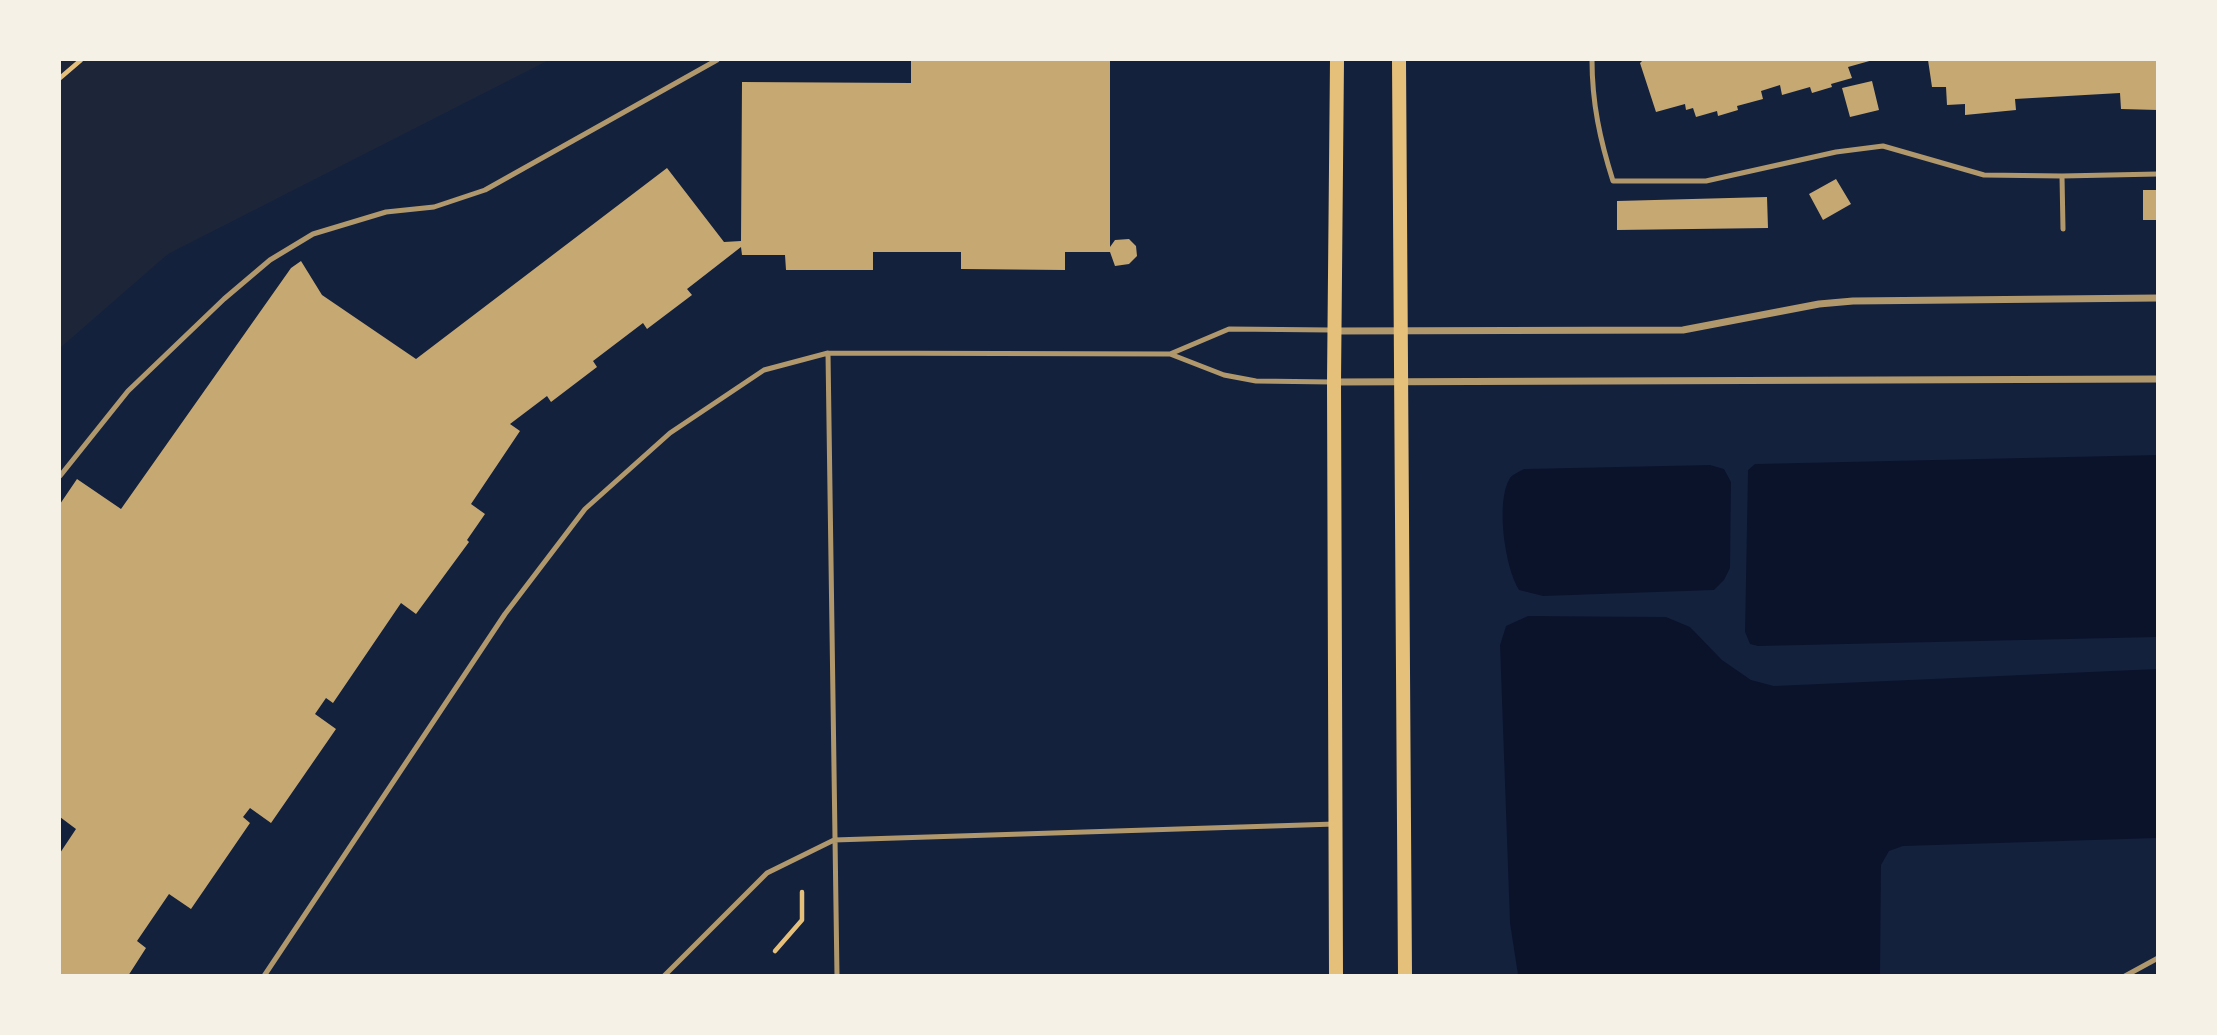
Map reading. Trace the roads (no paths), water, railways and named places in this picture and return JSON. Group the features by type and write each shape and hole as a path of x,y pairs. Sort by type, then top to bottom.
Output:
{"main road":[{"path":"1399,60 1405,975"},
{"path":"1336,61 1336,975"}],"street":[{"path":"1335,331 1683,330 1819,304 1853,301 2158,298"},
{"path":"1334,382 2158,379"}],"lane":[{"path":"60,476 128,391 224,299 270,260 313,234 386,212 434,207 485,190 717,60"},
{"path":"1592,60 1592,99 1598,135 1613,181 1706,181 1836,152 1883,146 1984,176 2158,174"},
{"path":"2062,176 2063,229"},
{"path":"1170,354 1229,329 1335,331"},
{"path":"828,353 837,975"},
{"path":"264,975 505,614 584,509 670,433 764,370 828,353 1170,354 1224,375 1256,381 1334,382"},
{"path":"664,975 767,873 834,840 1336,824"},
{"path":"2125,975 2158,958"}]}
